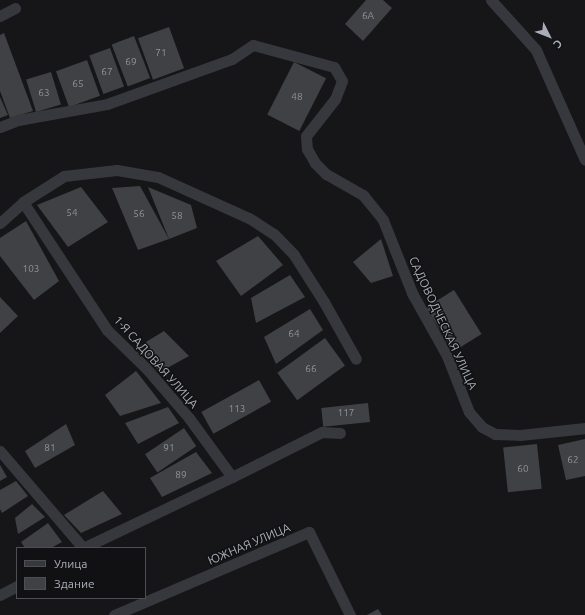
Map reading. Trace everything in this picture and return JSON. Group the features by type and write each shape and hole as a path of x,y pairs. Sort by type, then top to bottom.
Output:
{"street":[{"path":"491,0 536,50 585,160"},
{"path":"0,16 15,8"},
{"name":"САДОВОДЧЕСКАЯ УЛИЦА","path":"0,127 18,120 106,104 232,59 253,45 334,67 342,81 335,99 306,136 306,149 315,163 326,174 363,195 383,220 412,293 447,356 469,412 482,427 495,434 520,435 585,428"},
{"path":"0,223 24,202 64,176 117,170 158,177 249,218 274,234 294,255 324,302 356,359"},
{"name":"1-Я САДОВАЯ УЛИЦА","path":"24,202 107,330 146,368 189,418 232,478"},
{"path":"85,547 232,478 322,432 340,432"},
{"path":"0,451 82,547"},
{"name":"ЮЖНАЯ УЛИЦА","path":"114,615 309,532 350,615"},
{"path":"0,595 16,587"}],"building":[{"path":"366,0 383,0 392,8 363,41 345,24"},
{"path":"169,27 184,68 153,80 138,38"},
{"path":"4,33 33,111 10,118 0,91 0,35"},
{"path":"134,36 150,78 128,87 112,45"},
{"path":"110,48 124,87 103,94 89,56"},
{"path":"87,60 100,96 69,107 56,71"},
{"path":"294,62 326,78 299,131 267,115"},
{"path":"51,72 61,105 36,112 26,80"},
{"path":"0,97 8,115 0,118"},
{"path":"140,186 169,239 138,250 112,188"},
{"path":"81,187 108,222 68,247 37,205"},
{"path":"148,187 191,205 197,228 169,239"},
{"path":"26,221 59,281 34,300 0,256 0,238"},
{"path":"258,236 283,265 241,296 216,261"},
{"path":"381,239 393,276 371,283 353,262"},
{"path":"290,275 305,297 256,323 251,298"},
{"path":"454,290 482,334 454,352 426,307"},
{"path":"0,297 18,316 0,333"},
{"path":"310,309 323,330 276,364 264,337"},
{"path":"164,331 189,356 160,372 136,348"},
{"path":"325,338 345,366 297,400 277,373"},
{"path":"136,371 161,403 120,416 105,395"},
{"path":"259,380 271,402 213,434 201,412"},
{"path":"368,403 370,422 323,427 321,408"},
{"path":"168,407 179,423 138,444 125,423"},
{"path":"66,424 75,445 35,468 25,451"},
{"path":"184,428 196,446 157,473 145,454"},
{"path":"585,439 585,476 566,480 558,445"},
{"path":"537,444 542,489 508,492 503,448"},
{"path":"196,452 212,473 162,497 150,478"},
{"path":"0,465 7,477 0,481"},
{"path":"16,481 28,496 2,513 0,509 0,490"},
{"path":"103,491 122,514 81,533 64,515"},
{"path":"32,504 45,517 18,534 15,518"},
{"path":"48,523 62,542 53,547 24,547 21,542"},
{"path":"378,609 382,615 367,615"}]}
